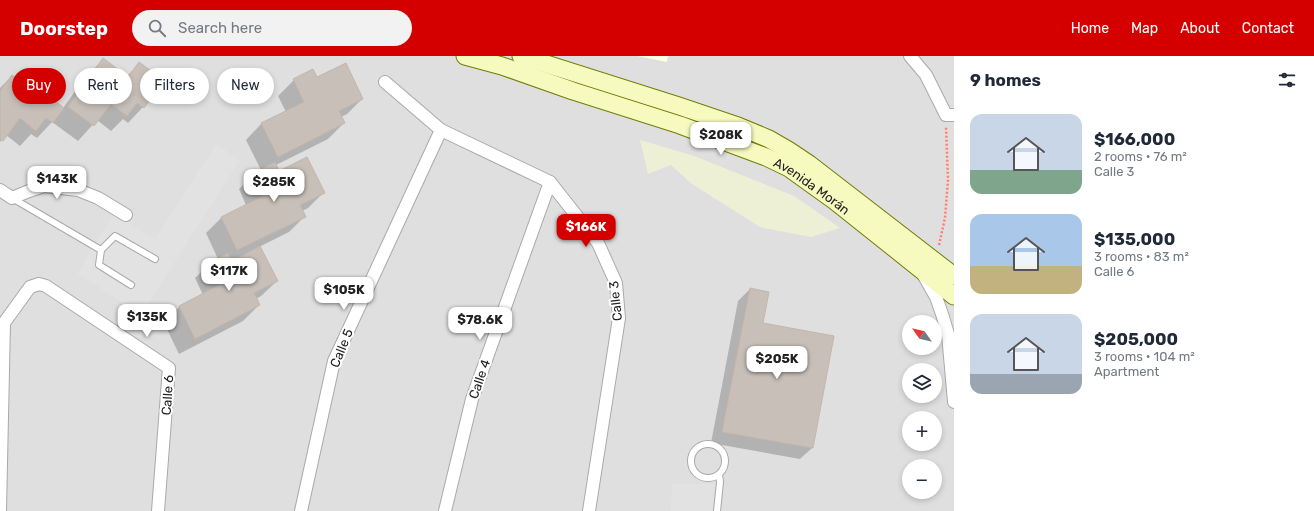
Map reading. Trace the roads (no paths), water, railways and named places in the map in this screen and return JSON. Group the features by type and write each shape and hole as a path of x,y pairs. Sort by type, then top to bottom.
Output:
{"main road":[{"name":"Avenida Morán","path":"465,56 502,66 573,91 680,125 766,157 789,168 835,201 954,296"},
{"name":"Avenida Morán","path":"521,56 679,106 738,126 769,139 809,164 954,276"}],"street":[{"path":"910,56 926,75 950,115"},
{"name":"Calle 3","path":"385,82 441,130 550,182 598,244 616,283 619,318 589,511"},
{"name":"Calle 5","path":"301,511 334,361 441,130"},
{"name":"Calle 4","path":"445,511 472,399 550,182"},
{"path":"0,190 12,198 44,186 78,190 98,198 126,215"},
{"path":"920,269 936,297 948,334 952,361 954,402"},
{"name":"Calle 6","path":"2,322 30,287 39,284 46,286 169,368 158,511"},
{"path":"0,511 2,322"}],"lane":[{"path":"12,198 101,250"},
{"path":"131,285 99,265 101,250 115,236 155,259"},
{"path":"710,444 720,449 726,459 725,466 718,475 711,478 705,478 696,474 692,464 692,458 694,452 698,448 710,444"},
{"path":"717,511 720,482 718,475"}]}
